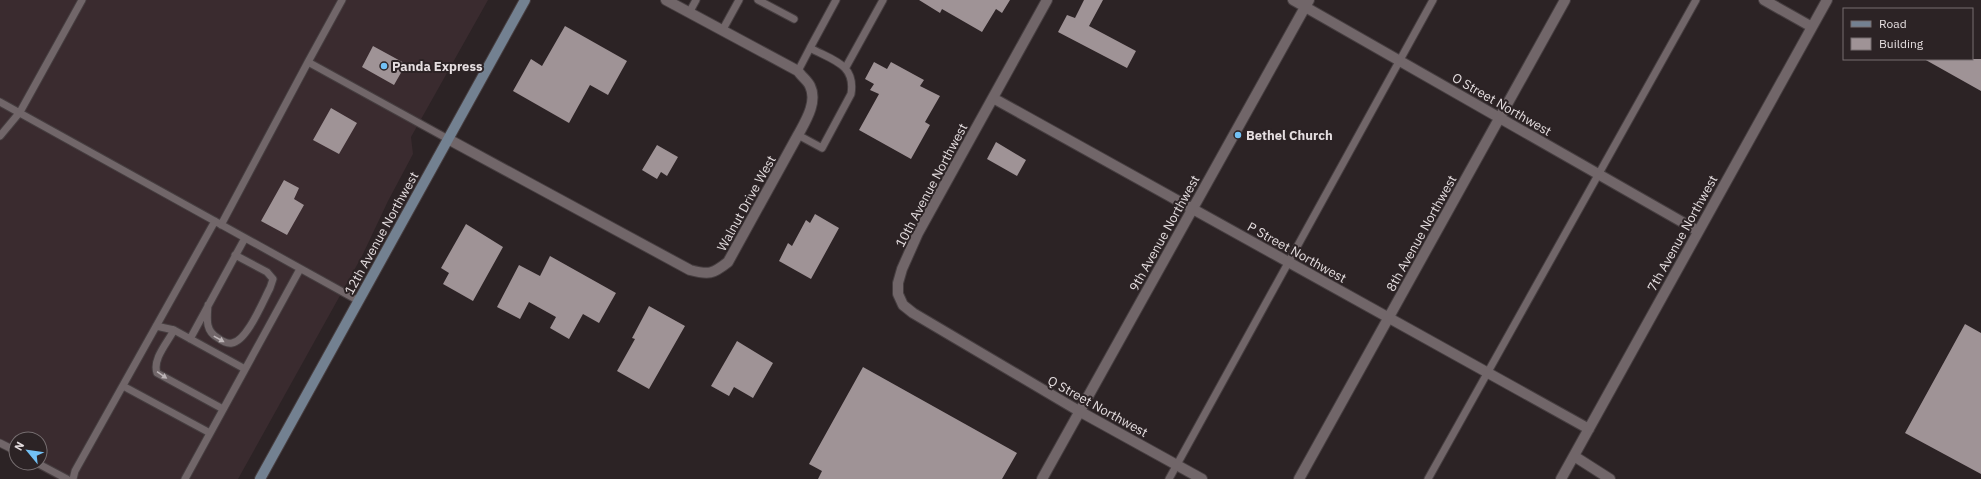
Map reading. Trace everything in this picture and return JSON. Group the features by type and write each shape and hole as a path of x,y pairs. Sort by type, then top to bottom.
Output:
{"main road":[{"name":"12th Avenue Northwest","path":"260,479 525,0"}],"street":[{"name":"Walnut Drive West","path":"448,139 690,270 703,274 715,273 728,262 798,135 807,117 813,99 810,86 798,72 666,0"},
{"name":"10th Avenue Northwest","path":"981,354 913,313 903,304 898,294 898,284 902,269 918,233 1047,0"},
{"name":"O Street Northwest","path":"1293,0 1307,3 1399,61 1698,231"},
{"name":"8th Avenue Northwest","path":"1300,479 1564,0"},
{"path":"1764,0 1812,27"},
{"name":"7th Avenue Northwest","path":"1561,479 1827,0"},
{"name":"9th Avenue Northwest","path":"1042,479 1307,3"},
{"name":"P Street Northwest","path":"992,98 1589,429"},
{"name":"Q Street Northwest","path":"981,354 1079,411 1202,479"},
{"path":"1574,456 1610,479"}],"lane":[{"path":"0,136 20,112 82,0"},
{"path":"73,479 75,471 122,386 218,223 342,0"},
{"path":"689,13 696,0"},
{"path":"722,31 739,0"},
{"path":"758,0 794,19"},
{"path":"798,72 836,0"},
{"path":"846,67 883,0"},
{"path":"1169,479 1433,0"},
{"path":"1428,479 1696,0"},
{"path":"798,135 822,148 850,94 852,84 851,75 846,67 810,48"},
{"path":"308,62 448,139"},
{"path":"0,102 359,301"},
{"path":"190,339 245,238"},
{"path":"208,305 208,329 211,335 226,343 232,343 242,338 270,288 273,279 267,272 236,255"},
{"path":"185,479 300,269"},
{"path":"156,326 174,330 245,369"},
{"path":"174,330 156,361 155,367 157,373 223,409"},
{"path":"122,386 210,433"},
{"path":"48,469 67,479"}],"shaded area":[{"path":"0,0 488,0 411,137 413,154 388,201 362,256 238,479 56,479 42,471 48,471 48,431 8,431 8,452 0,447"}],"building":[{"path":"919,0 1010,0 1002,13 996,9 982,32 942,9 940,13"},
{"path":"1084,0 1103,0 1089,26 1136,51 1127,68 1058,32 1067,15 1075,18"},
{"path":"565,26 627,61 608,95 590,85 569,123 513,91 531,59 542,66"},
{"name":"Panda Express","path":"373,46 406,64 394,85 362,67"},
{"path":"1981,59 1981,91 1926,60"},
{"path":"874,62 887,69 891,62 924,80 920,86 940,96 925,122 930,125 911,159 859,130 879,94 870,90 874,84 865,79"},
{"path":"331,108 357,123 339,154 313,140"},
{"path":"996,142 1026,160 1017,176 987,159"},
{"path":"657,145 678,157 667,176 661,172 657,179 642,170"},
{"path":"284,180 299,188 294,199 304,205 287,235 261,221"},
{"path":"815,214 839,228 811,279 779,261 788,243 792,246 806,220 810,223"},
{"path":"466,224 503,247 473,301 443,284 449,273 441,268"},
{"path":"550,256 616,293 599,323 583,314 569,339 550,328 556,317 529,302 520,319 497,307 519,265 540,276"},
{"path":"649,306 685,326 649,389 617,371 635,339 632,338"},
{"path":"1965,324 1981,333 1981,474 1905,433"},
{"path":"737,341 773,363 753,398 734,387 729,396 711,386"},
{"path":"863,367 1017,453 1002,479 818,479 822,471 809,464"}],"place":[{"name":"Panda Express","path":"384,66"},
{"name":"Bethel Church","path":"1238,135"}]}
